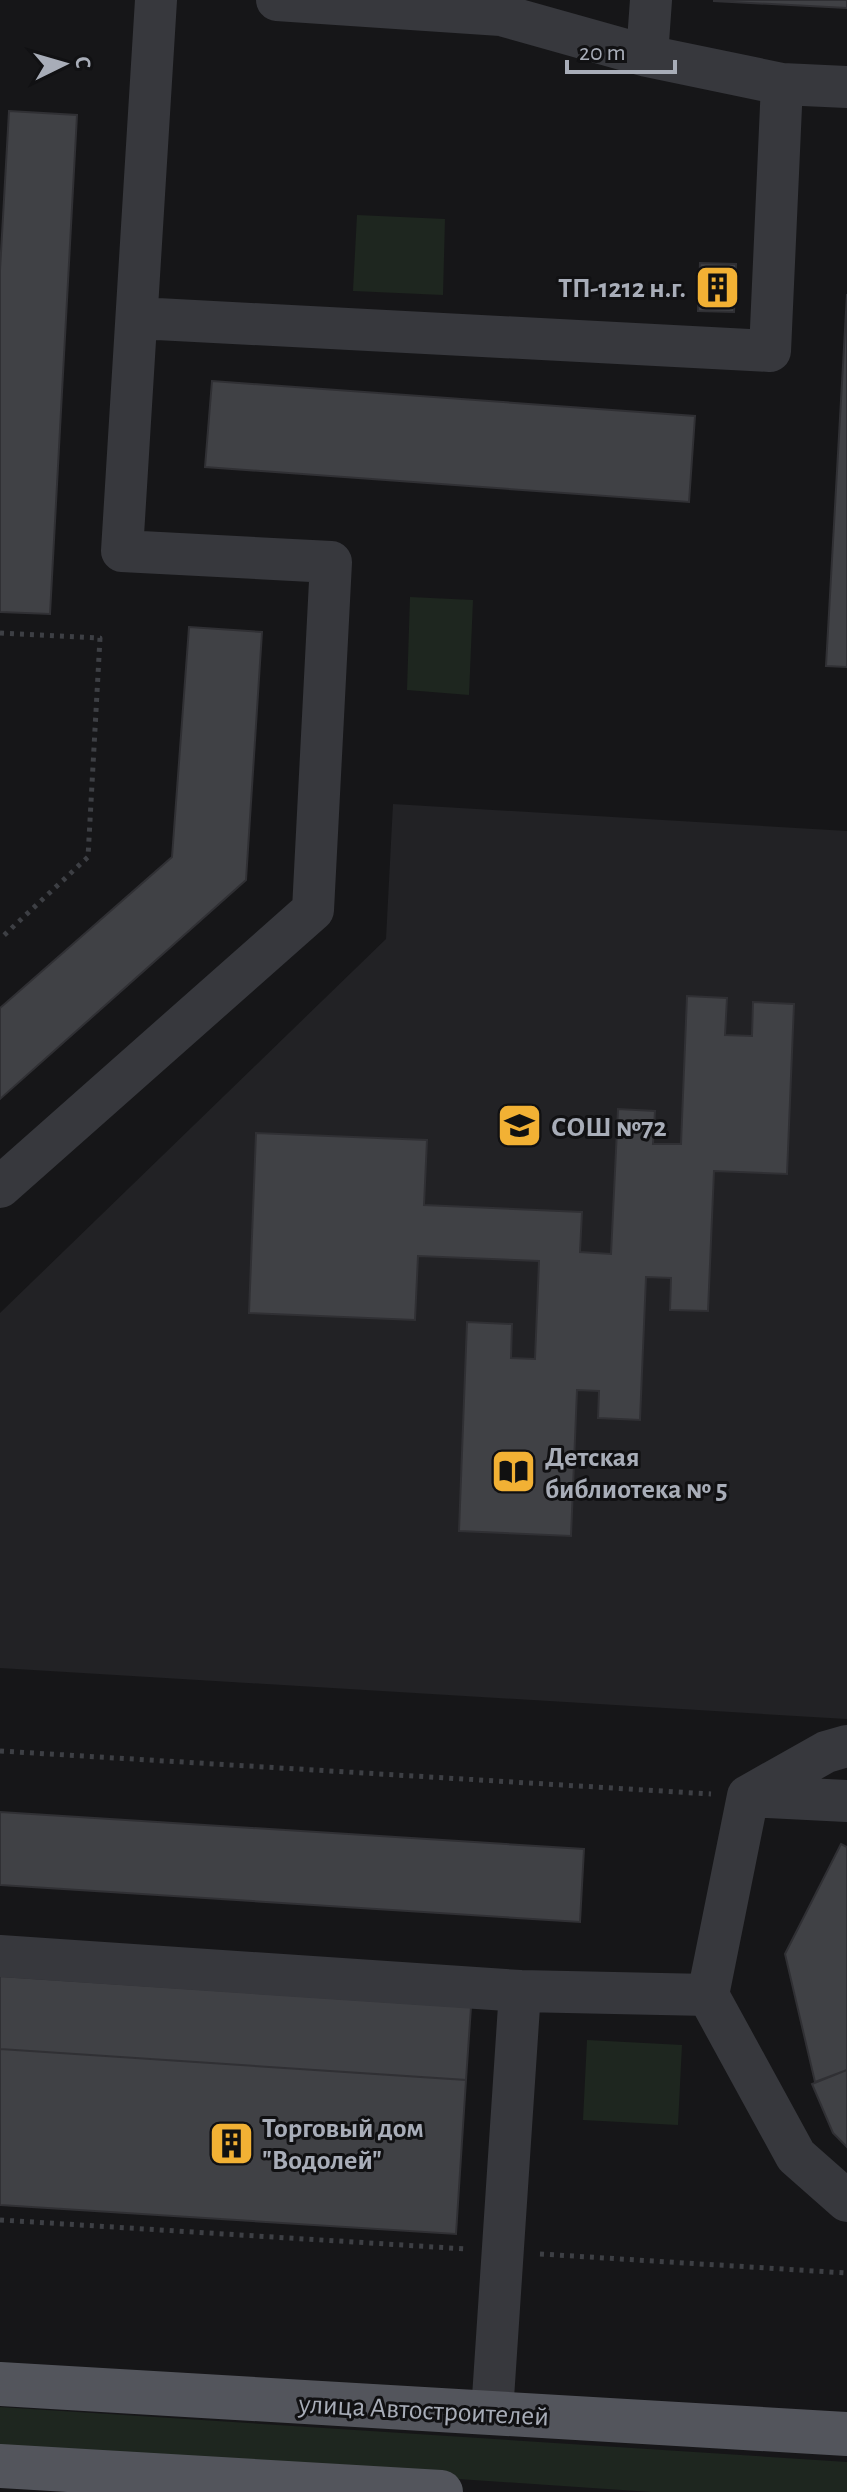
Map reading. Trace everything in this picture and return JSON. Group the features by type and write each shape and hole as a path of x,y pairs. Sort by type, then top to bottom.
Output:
{"main road":[{"name":"улица Автостроителей","path":"0,2384 847,2434"},
{"path":"0,2466 441,2492"}],"lane":[{"path":"1,1183 313,910 331,562 122,551 156,0"},
{"path":"277,0 501,15 647,56 782,84 847,87"},
{"path":"647,56 651,0"},
{"path":"138,318 770,351 782,84"},
{"path":"847,1746 826,1752 748,1796 708,1995 796,2156 847,2201"},
{"path":"748,1796 847,1801"},
{"path":"0,1956 520,1991 708,1995"},
{"path":"492,2413 520,1991"}],"path":[{"path":"0,633 100,638 88,857 0,939"},
{"path":"0,1751 748,1796"},
{"path":"0,2220 847,2273"}],"shaded area":[{"path":"357,215 445,219 443,295 353,291"},
{"path":"410,597 473,600 469,695 407,690"},
{"name":"СОШ №72","path":"393,804 847,831 847,1719 0,1668 0,1313 386,939"},
{"path":"587,2040 682,2045 678,2125 583,2120"},
{"path":"0,2407 847,2462 847,2492 651,2492 0,2448"}],"building":[{"path":"847,0 847,8 714,1"},
{"path":"9,111 77,115 50,614 0,612 0,270"},
{"name":"ТП-1212 н.г.","path":"700,263 736,264 734,312 698,311"},
{"path":"847,294 847,667 826,666"},
{"path":"212,381 695,416 689,502 205,467"},
{"path":"189,627 262,632 246,880 0,1099 0,1008 172,857"},
{"path":"687,996 727,998 725,1035 752,1036 753,1002 794,1004 787,1174 714,1171 708,1311 670,1310 671,1278 646,1277 640,1420 598,1418 599,1391 577,1390 571,1536 459,1531 467,1322 512,1324 511,1358 535,1359 539,1261 418,1256 415,1320 249,1313 256,1133 427,1140 424,1205 582,1212 580,1252 611,1254 618,1109 655,1111 653,1144 681,1144"},
{"path":"0,1812 584,1849 580,1922 0,1885"},
{"path":"841,1844 847,1847 847,2070 815,2082 785,1954"},
{"path":"0,1976 471,2007 466,2080 0,2049"},
{"name":"Торговый дом \"Водолей\"","path":"0,2049 466,2080 456,2234 0,2205"},
{"path":"847,2070 847,2147 833,2133 812,2084"}],"place":[{"name":"ТП-1212 н.г.","path":"717,287"},
{"name":"СОШ №72","path":"520,1126"},
{"name":"Детская библиотека № 5","path":"514,1472"},
{"name":"Торговый дом \"Водолей\"","path":"231,2143"}]}
